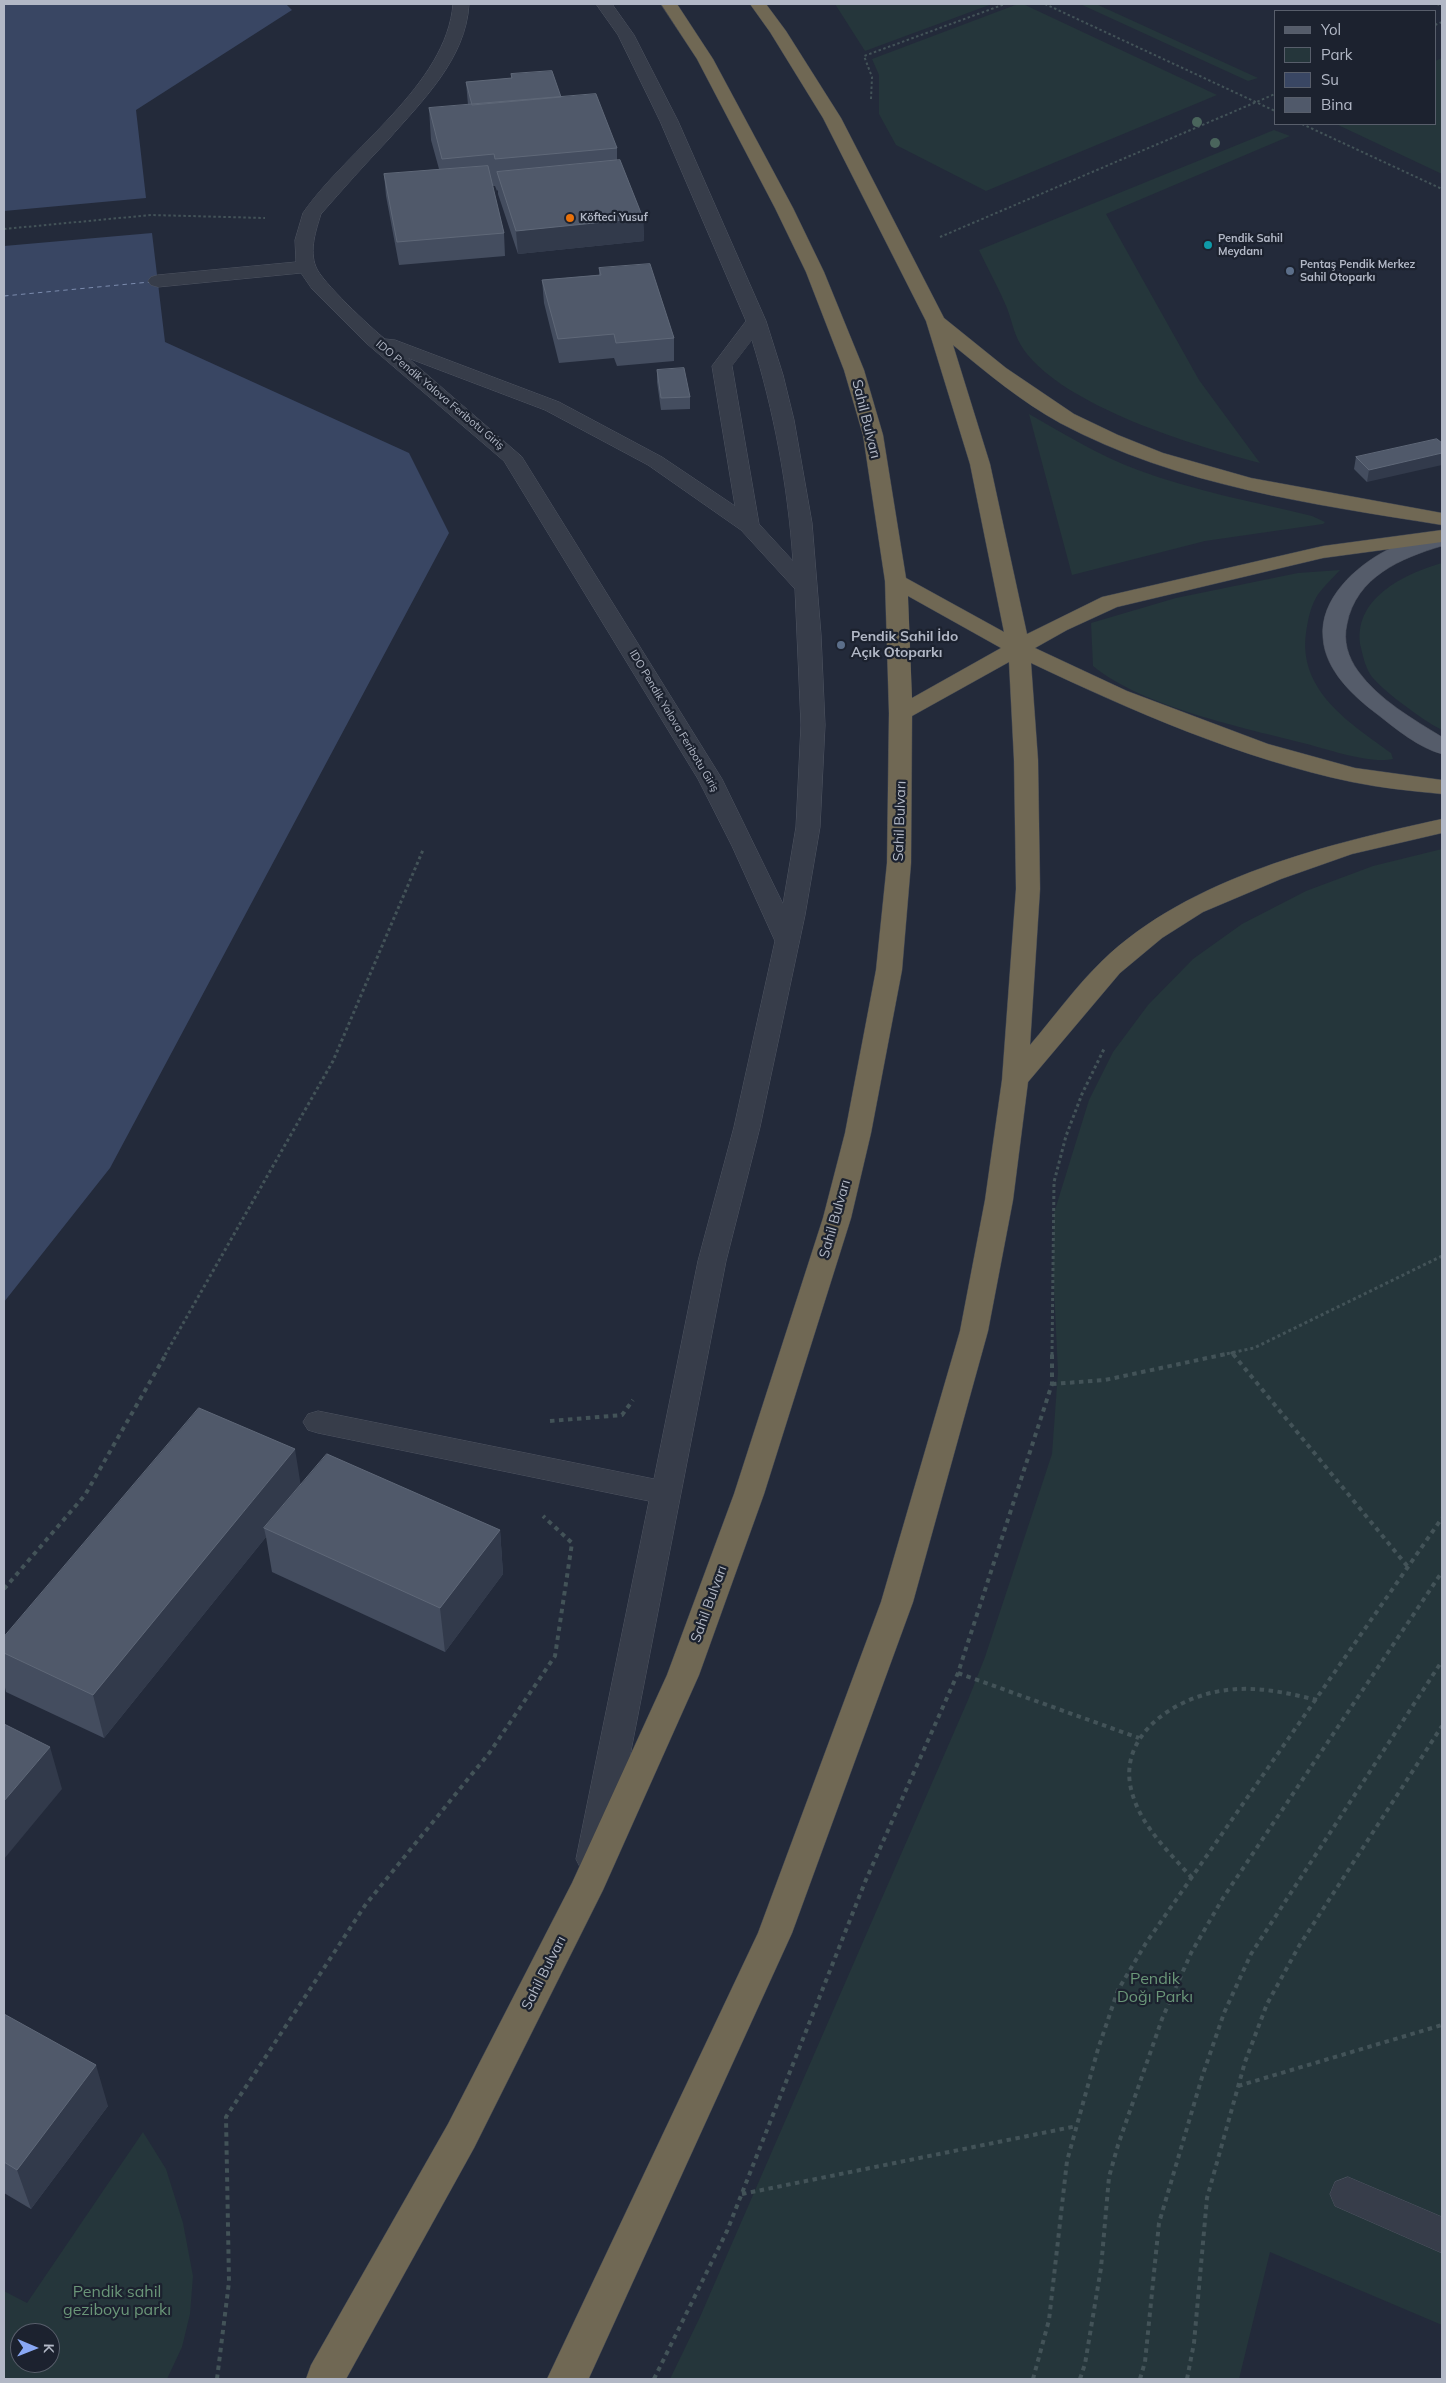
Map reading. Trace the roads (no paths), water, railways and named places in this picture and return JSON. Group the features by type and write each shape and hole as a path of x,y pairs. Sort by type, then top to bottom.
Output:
{"highway":[{"name":"Sahil Bulvarı","path":"325,2379 461,2136 586,1890 683,1675 749,1494 837,1218 858,1133 889,970 898,863 901,713 896,581 872,435 854,370 838,327 784,208 705,59 669,4"},
{"path":"566,2379 579,2356 775,1933 897,1602 974,1331 999,1200 1015,1080 1028,889 1026,760 1019,649 980,464 936,321 832,118 778,31 758,4"},
{"path":"936,321 1005,378 1041,402 1099,435 1147,454 1227,478 1306,496 1442,519"},
{"path":"901,713 1019,649 1059,625 1110,602 1323,552 1442,538"},
{"path":"896,581 1019,649 1119,696 1260,749 1353,775 1442,787"},
{"path":"1015,1080 1111,966 1153,932 1194,906 1272,874 1345,848 1442,826"}],"main road":[{"path":"1442,538 1396,554 1369,572 1351,588 1339,609 1334,638 1338,652 1349,674 1370,697 1399,721 1442,747"}],"street":[{"path":"158,281 306,268 304,240 312,213 425,87 450,48 460,20 462,4"},
{"path":"586,1890 712,1261 747,1127 787,941 808,827 811,794 813,715 810,635 801,524 784,420 756,321 647,73 626,35 604,4"},
{"name":"IDO Pendik Yalova Feribotu Giriş","path":"306,268 319,285 373,338 512,457 710,779 787,941"},
{"path":"749,525 722,366 756,321"},
{"path":"373,338 552,406 655,461 749,525 806,588"},
{"path":"318,1422 666,1493"},
{"path":"1348,2194 1442,2235"}],"water":[{"path":"4,4 286,4 292,10 136,110 146,198 4,211"},
{"path":"152,233 165,342 409,453 449,533 110,1168 4,1302 4,246"}],"place":[{"name":"Köfteci Yusuf","path":"570,218"},
{"name":"Pendik Sahil Meydanı","path":"1208,245"},
{"name":"Pentaş Pendik Merkez Sahil Otoparkı","path":"1290,271"},
{"name":"Pendik Sahil İdo Açık Otoparkı","path":"841,645"}],"park label":[{"name":"Pendik Doğı Parkı","path":"1155,1988"},
{"name":"Pendik sahil geziboyu parkı","path":"117,2301"}]}
